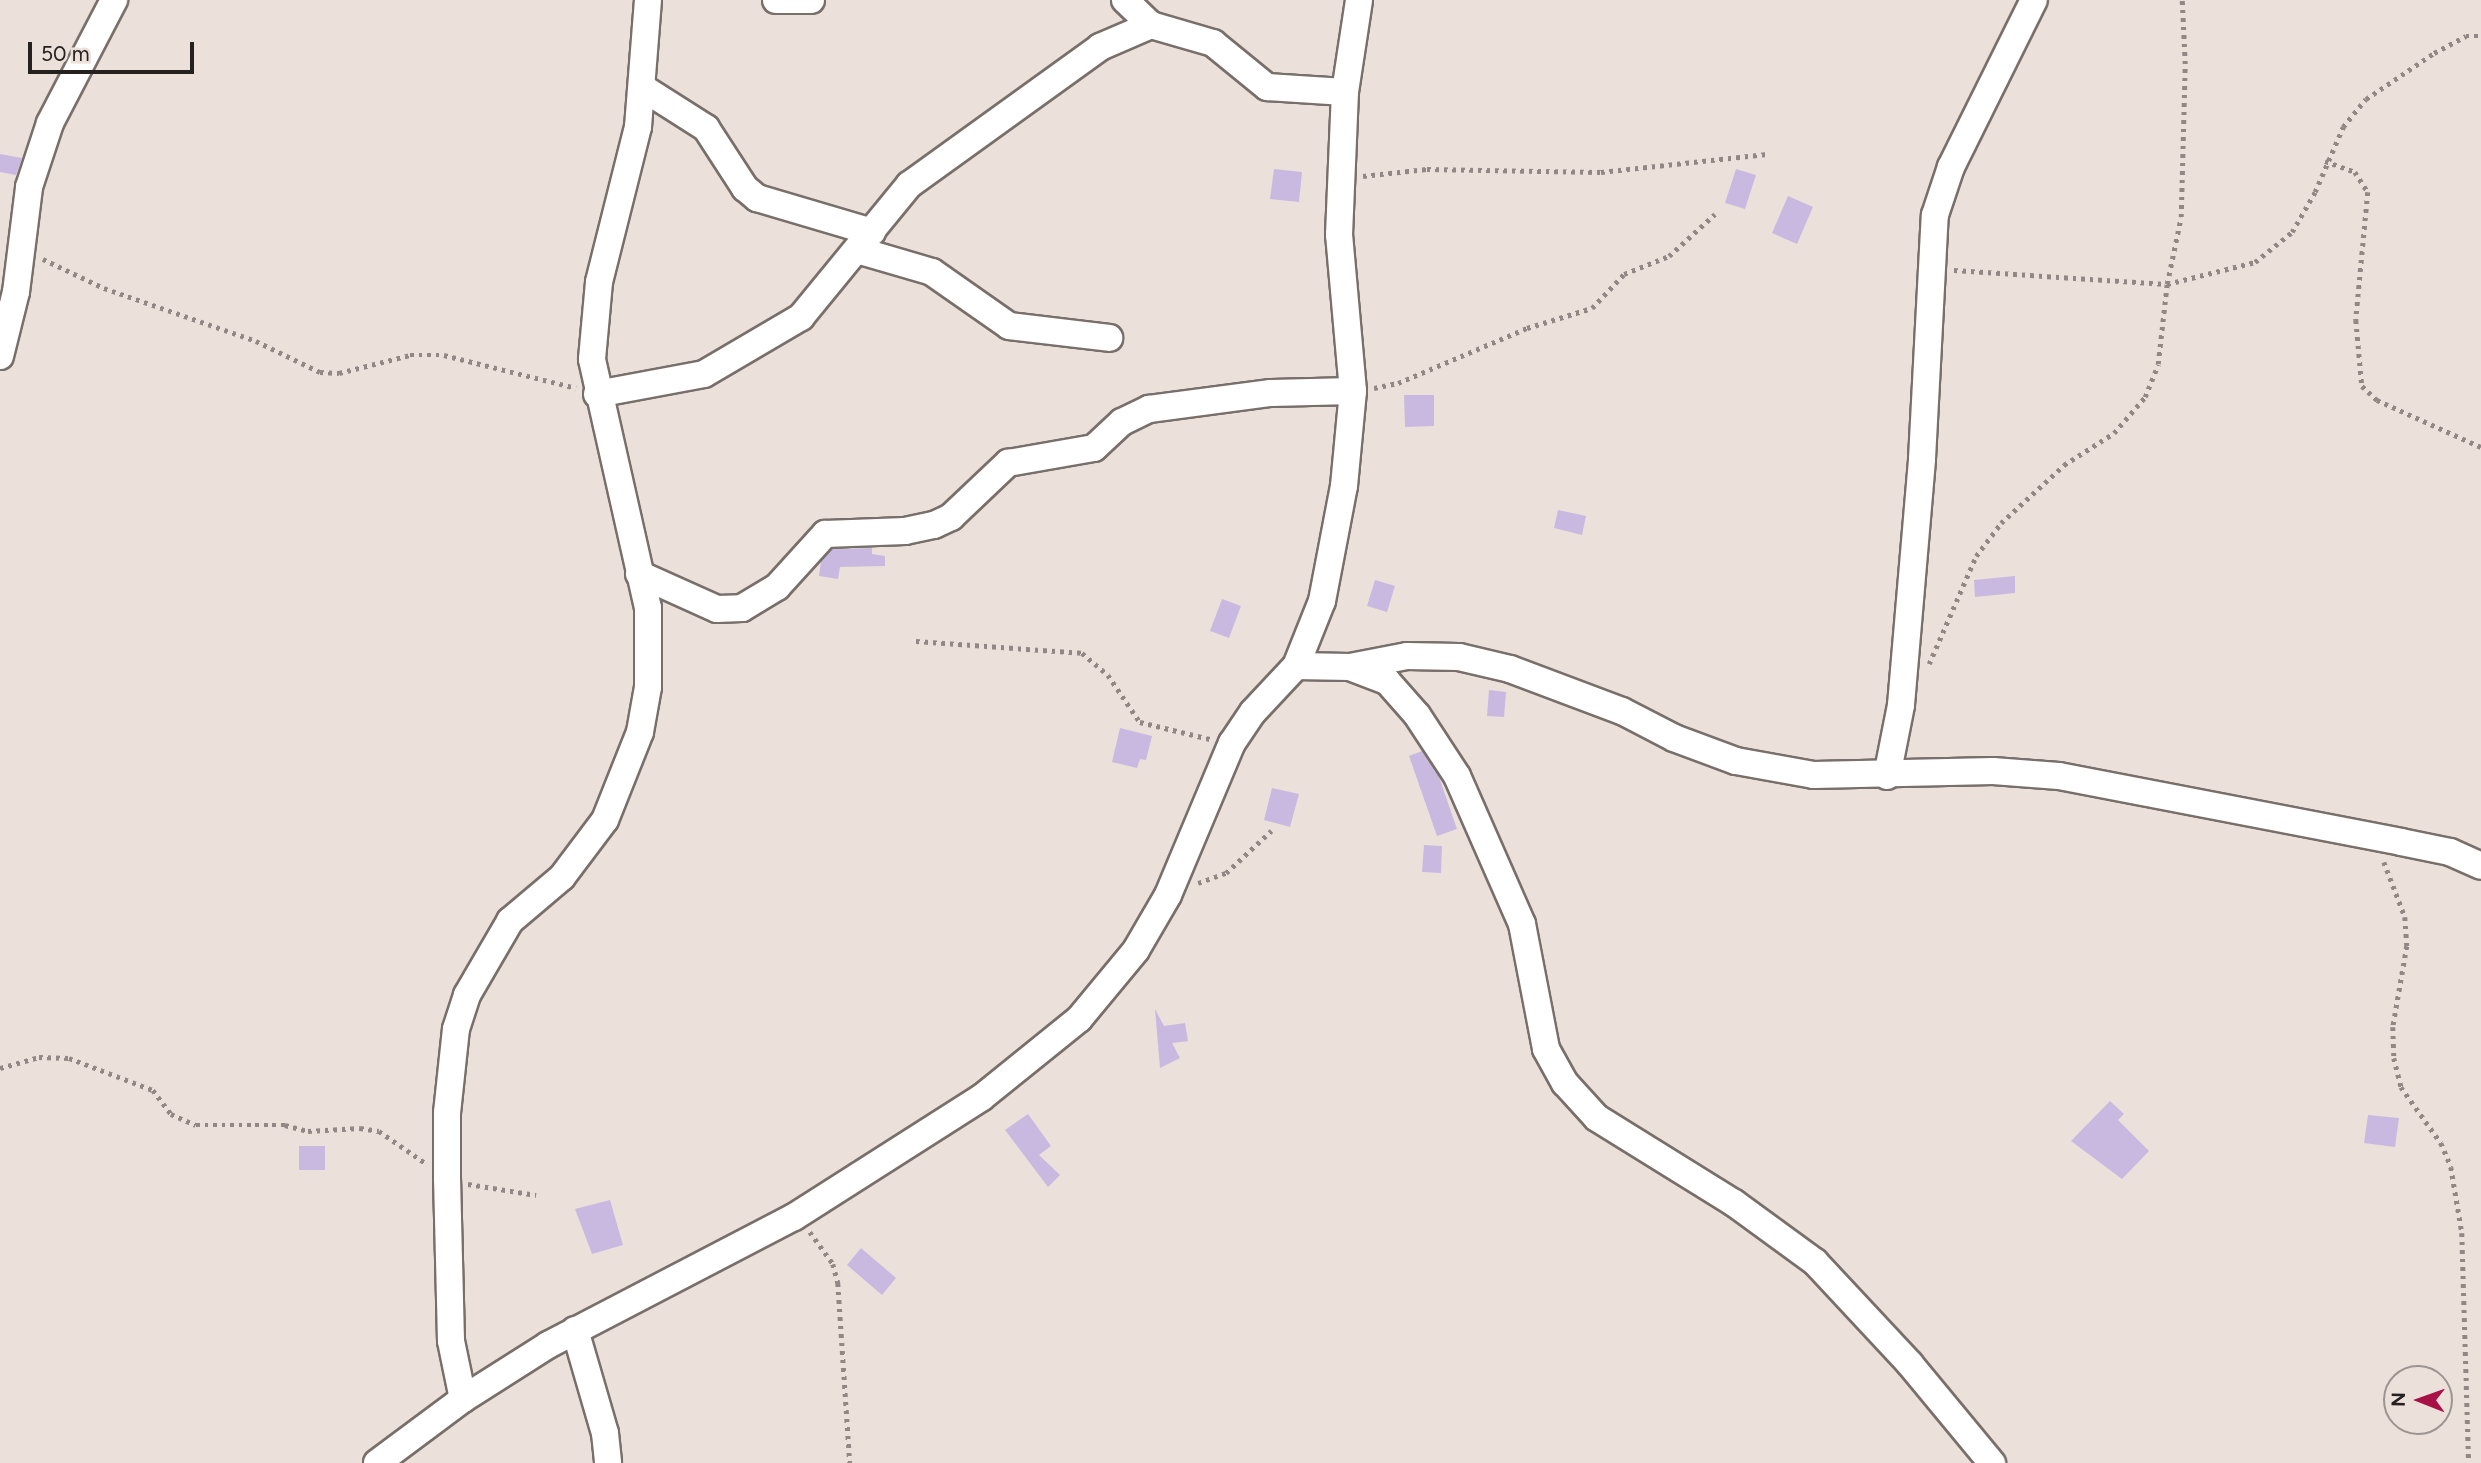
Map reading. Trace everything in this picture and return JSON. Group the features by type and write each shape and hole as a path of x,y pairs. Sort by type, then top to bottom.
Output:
{"street":[{"path":"0,356 16,292 29,187 50,123 114,0"},
{"path":"463,1399 451,1342 447,1179 450,1054 467,995 510,921 583,853 605,820 640,732 650,650 639,574 597,394 592,359 598,282 638,127 648,0"},
{"path":"776,0 811,0"},
{"path":"1125,0 1151,25 1213,43 1267,87 1345,92"},
{"path":"377,1463 463,1399 575,1330 794,1217 981,1098 1043,1051 1113,982 1168,895 1232,743 1253,712 1296,666 1324,588 1345,486 1353,391 1339,271 1345,92 1359,0"},
{"path":"1887,776 1901,705 1930,364 1930,268 1935,215 1951,167 2034,0"},
{"path":"597,394 692,377 727,364 801,317 909,185 1100,47 1151,25"},
{"path":"643,88 706,128 745,188 757,198 932,272 1009,326 1109,338"},
{"path":"639,574 717,609 743,608 777,587 825,534 905,531 934,525 951,517 1008,463 1094,448 1122,422 1149,410 1271,393 1353,391"},
{"path":"1296,666 1350,667 1407,656 1459,657 1535,678 1736,761 1814,775 1887,776 1993,771 2059,776 2450,852 2481,866"},
{"path":"1350,667 1387,681 1402,696 1457,776 1522,924 1546,1049 1565,1083 1597,1118 1734,1203 1815,1262 1910,1364 1992,1463"},
{"path":"575,1330 605,1433 608,1463"}],"path":[{"path":"1924,673 1976,556 2001,523 2056,471 2114,433 2145,397 2158,364 2167,284 2181,217 2185,64 2182,0"},
{"path":"1930,268 2167,284 2224,272 2255,262 2276,249 2315,192 2325,161 2343,127 2366,99 2434,52 2466,36 2481,36"},
{"path":"1341,178 1427,169 1601,172 1767,154"},
{"path":"2325,161 2355,172 2368,192 2356,320 2362,386 2377,400 2481,447"},
{"path":"1353,391 1398,383 1527,328 1592,308 1624,274 1669,256 1714,214"},
{"path":"21,248 104,288 256,341 320,372 339,373 410,355 444,355 597,394"},
{"path":"916,641 1082,653 1108,675 1140,722 1232,743"},
{"path":"1168,895 1226,873 1271,831"},
{"path":"2370,837 2390,873 2405,917 2407,946 2393,1027 2399,1077 2413,1108 2441,1143 2451,1167 2459,1220 2469,1463"},
{"path":"0,1068 39,1057 69,1058 107,1069 153,1090 171,1114 196,1125 238,1123 309,1131 379,1131 447,1179 536,1195"},
{"path":"794,1217 818,1241 838,1283 850,1463"}],"building":[{"path":"0,154 22,158 16,175 0,172"},
{"path":"1274,169 1302,172 1299,202 1270,199"},
{"path":"1736,169 1756,175 1745,209 1725,203"},
{"path":"1788,196 1813,207 1797,244 1772,233"},
{"path":"1404,395 1434,395 1434,426 1405,427"},
{"path":"1558,510 1586,516 1582,535 1554,528"},
{"path":"872,548 872,554 885,556 885,566 840,567 838,579 819,576 821,562 832,549"},
{"path":"2015,576 2015,593 1975,597 1974,580"},
{"path":"1375,580 1395,586 1387,612 1367,606"},
{"path":"1222,599 1241,606 1229,638 1210,631"},
{"path":"1489,690 1506,692 1504,717 1487,716"},
{"path":"1120,728 1152,736 1146,760 1140,759 1137,768 1112,762"},
{"path":"1422,751 1439,777 1457,829 1437,836 1409,756"},
{"path":"1272,788 1299,794 1290,827 1264,820"},
{"path":"1424,845 1442,846 1441,873 1422,872"},
{"path":"1155,1009 1164,1026 1185,1023 1188,1041 1172,1043 1180,1058 1160,1068"},
{"path":"2110,1101 2124,1114 2118,1120 2149,1151 2122,1179 2071,1141"},
{"path":"1028,1114 1051,1146 1039,1155 1060,1175 1048,1187 1005,1130"},
{"path":"2368,1115 2399,1118 2395,1147 2364,1143"},
{"path":"299,1146 325,1146 325,1170 299,1170"},
{"path":"610,1200 623,1245 592,1254 575,1209"},
{"path":"861,1248 896,1278 882,1295 847,1265"}]}
